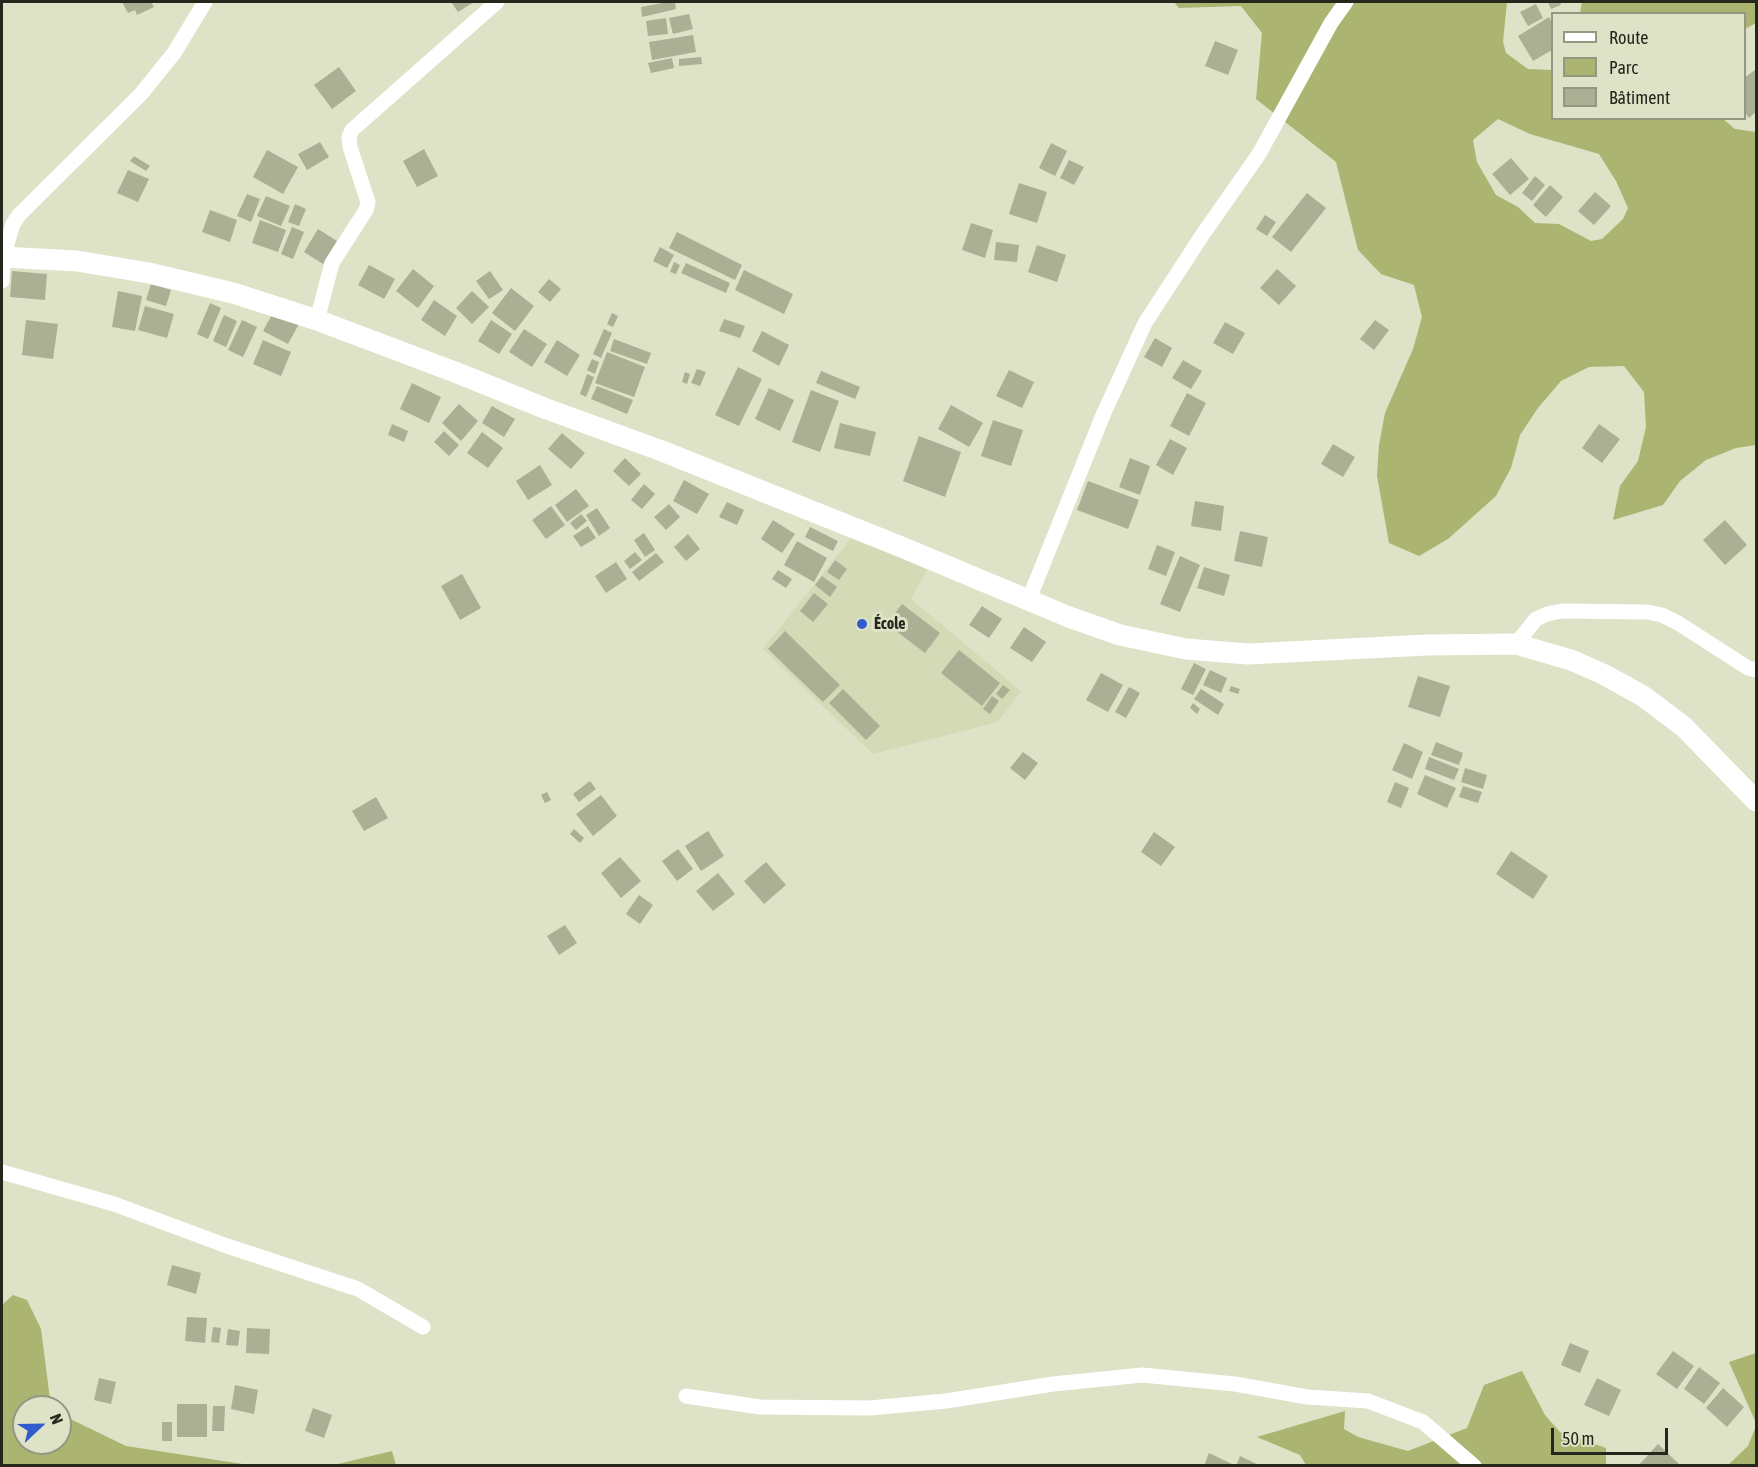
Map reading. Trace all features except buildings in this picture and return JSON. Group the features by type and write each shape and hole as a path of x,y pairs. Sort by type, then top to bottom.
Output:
{"main road":[{"path":"2,257 77,261 149,273 233,293 317,320 543,408 662,451 1069,617 1120,635 1186,650 1248,654 1427,645 1516,644 1571,660 1643,696 1684,727 1756,801"}],"street":[{"path":"2,281 2,257 13,224 19,214 141,94 174,53 205,2"},
{"path":"317,320 332,263 366,210 368,202 350,147 349,137 352,130 497,2"},
{"path":"1029,599 1104,415 1145,323 1259,153 1331,23 1346,2"},
{"path":"1516,644 1536,619 1547,614 1562,611 1647,612 1662,615 1678,623 1748,668 1756,670"},
{"path":"2,1172 114,1204 227,1246 358,1289 423,1326"},
{"path":"686,1396 760,1407 870,1408 946,1401 1053,1384 1142,1375 1235,1384 1306,1397 1368,1401 1423,1422 1474,1466"}],"shaded area":[{"name":"École","path":"853,536 928,569 911,599 1021,691 998,722 873,754 763,649"}],"green space":[{"path":"1174,2 1507,2 1503,42 1506,53 1528,69 1551,70 1551,120 1724,120 1735,129 1756,132 1756,445 1736,448 1706,460 1680,481 1663,505 1613,520 1620,486 1638,461 1646,427 1644,392 1624,366 1589,367 1561,381 1538,408 1520,435 1511,468 1496,496 1448,539 1419,556 1389,543 1377,476 1379,445 1385,413 1413,349 1422,317 1414,285 1381,274 1358,250 1336,162 1256,99 1262,33 1241,6 1179,8","holes":["1498,119 1530,134 1599,154 1616,181 1628,208 1623,219 1602,239 1591,241 1559,224 1535,223 1518,207 1496,195 1477,162 1473,140"]},
{"path":"1582,2 1756,2 1756,23 1746,28 1746,12 1580,12"},
{"path":"13,1295 27,1300 41,1329 49,1395 12,1395 12,1455 72,1455 72,1420 126,1446 249,1465 2,1465 2,1305"},
{"path":"1756,1353 1756,1423 1729,1362"},
{"path":"1522,1371 1545,1415 1560,1432 1606,1448 1606,1465 1306,1465 1300,1455 1257,1437 1345,1411 1344,1429 1358,1437 1408,1451 1467,1428 1484,1385"},
{"path":"1756,1426 1756,1465 1728,1465 1748,1446"},
{"path":"392,1451 396,1465 334,1465"}],"place":[{"name":"École","path":"862,624"}]}
